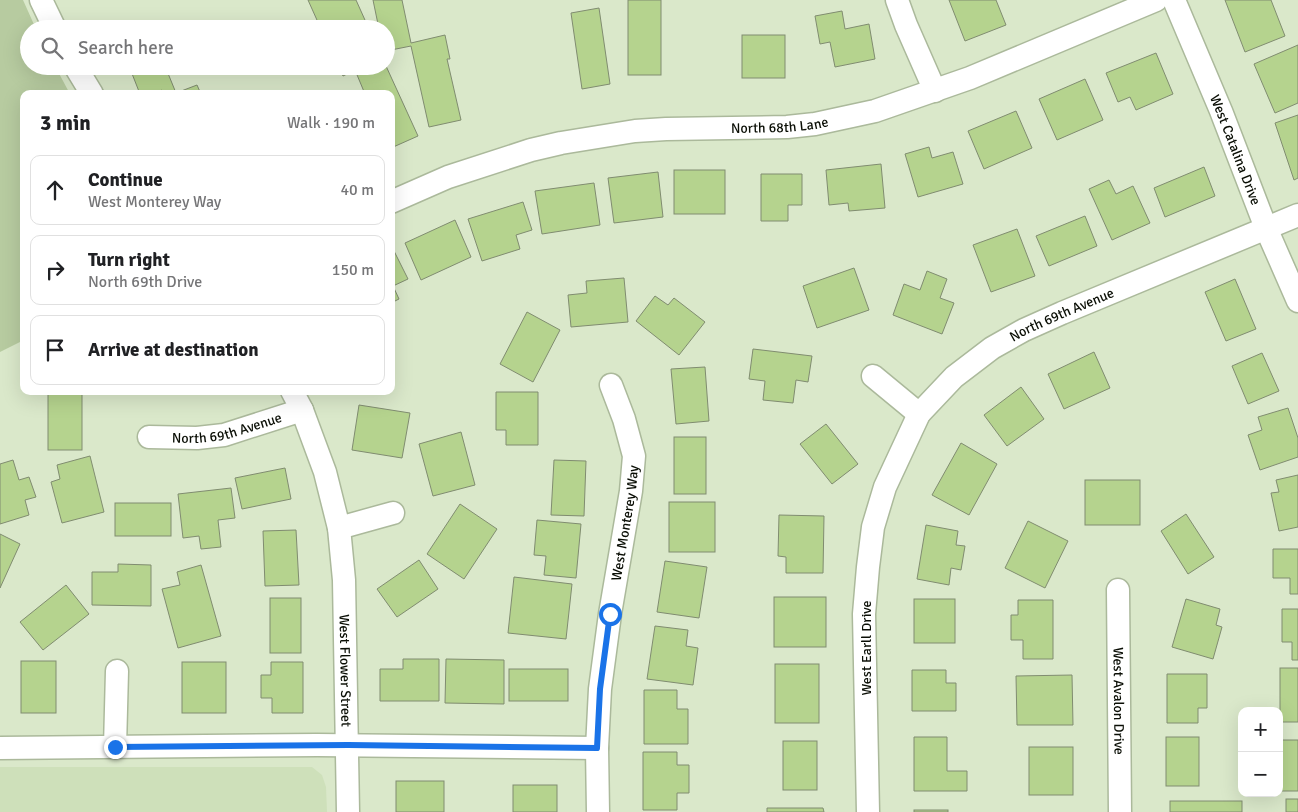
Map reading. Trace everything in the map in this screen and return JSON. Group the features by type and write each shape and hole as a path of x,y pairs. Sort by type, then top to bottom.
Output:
{"street":[{"path":"41,0 51,20"},
{"path":"897,0 906,26 935,91"},
{"name":"North 68th Lane","path":"395,200 448,177 530,150 561,143 635,131 787,127 815,124 875,111 970,78 1156,0"},
{"name":"West Catalina Drive","path":"1174,0 1221,111 1266,228 1298,301"},
{"path":"80,75 90,90"},
{"name":"North 69th Avenue","path":"885,487 920,414 954,377 992,348 1024,330 1062,313 1298,215"},
{"path":"873,376 920,414"},
{"name":"West Monterey Way","path":"598,812 597,748 600,689 610,614 631,491 634,456 612,385"},
{"name":"North 69th Avenue","path":"148,437 197,438 224,435 297,401"},
{"name":"West Flower Street","path":"297,401 325,472 339,528 344,580 348,812"},
{"name":"West Earll Drive","path":"868,812 864,614 874,527 885,487"},
{"path":"339,528 392,513"},
{"name":"West Avalon Drive","path":"1118,590 1120,812"},
{"path":"115,747 117,670"},
{"path":"0,748 348,745 597,748"}],"shaded area":[{"path":"0,0 23,0 32,20 20,20 20,75 60,75 68,90 20,90 20,342 0,352"},
{"path":"0,767 312,767 322,775 326,787 327,812 0,812"}],"building":[{"path":"308,0 356,0 365,20 317,20"},
{"path":"373,0 402,0 411,43 445,35 450,59 447,59 461,120 429,127 411,46 395,49 395,20 377,20"},
{"path":"628,0 661,0 661,75 628,75"},
{"path":"949,0 996,0 1006,25 965,41"},
{"path":"1225,0 1271,0 1285,36 1245,52"},
{"path":"599,8 610,84 582,89 571,13"},
{"path":"842,11 845,29 869,24 875,59 835,67 830,42 820,44 815,16"},
{"path":"742,35 785,35 785,78 742,78"},
{"path":"1298,45 1298,103 1275,113 1254,64"},
{"path":"1156,53 1173,94 1136,110 1130,97 1118,102 1106,73"},
{"path":"133,75 169,75 175,90 162,90 138,90"},
{"path":"357,75 390,75 418,136 395,146 395,90 363,90"},
{"path":"1085,79 1103,120 1057,140 1039,99"},
{"path":"197,85 199,90 184,90"},
{"path":"1016,111 1032,148 984,169 968,131"},
{"path":"1298,115 1298,178 1294,180 1275,123"},
{"path":"929,147 932,158 953,152 963,184 918,197 905,154"},
{"path":"881,164 885,208 849,211 848,203 829,205 826,170"},
{"path":"1204,167 1215,196 1165,217 1154,188"},
{"path":"674,170 725,170 725,214 674,214"},
{"path":"658,172 663,217 614,223 608,178"},
{"path":"761,174 802,174 802,205 788,205 788,221 761,221"},
{"path":"1109,180 1116,194 1133,186 1150,223 1112,240 1089,189"},
{"path":"594,183 600,225 542,234 535,191"},
{"path":"523,202 532,230 516,235 520,249 482,261 468,219"},
{"path":"1085,216 1097,246 1049,266 1036,236"},
{"path":"455,220 471,257 421,280 405,243"},
{"path":"1017,229 1035,276 991,292 973,245"},
{"path":"395,253 408,279 395,285"},
{"path":"854,268 869,310 817,328 803,286"},
{"path":"927,271 947,279 940,298 954,303 942,334 893,315 904,284 920,290"},
{"path":"624,278 628,322 571,327 568,295 587,293 586,281"},
{"path":"1235,279 1256,329 1226,341 1205,292"},
{"path":"395,290 399,299 395,301"},
{"path":"655,296 668,305 674,298 705,322 679,355 636,321"},
{"path":"527,312 560,330 533,382 500,364"},
{"path":"753,349 812,356 808,382 796,380 793,403 763,400 765,381 749,379"},
{"path":"1094,352 1110,388 1064,409 1048,374"},
{"path":"1262,353 1279,391 1248,404 1232,366"},
{"path":"705,367 709,421 676,424 671,369"},
{"path":"1021,387 1044,419 1007,446 984,415"},
{"path":"496,392 538,392 538,445 506,445 506,430 496,430"},
{"path":"48,395 82,395 82,450 48,450"},
{"path":"359,405 410,413 402,458 352,450"},
{"path":"1288,408 1298,438 1298,457 1260,470 1248,435 1262,430 1258,417"},
{"path":"826,424 858,464 832,484 800,444"},
{"path":"461,432 475,485 433,496 419,444"},
{"path":"674,437 706,437 706,494 674,494"},
{"path":"961,443 997,464 969,515 932,495"},
{"path":"90,456 104,512 62,523 51,482 60,479 57,465"},
{"path":"13,460 19,480 29,477 36,497 25,500 29,515 0,524 0,464"},
{"path":"554,460 586,461 584,516 551,515"},
{"path":"285,468 291,499 242,509 235,478"},
{"path":"1298,475 1298,527 1279,531 1271,493 1279,492 1276,480"},
{"path":"1085,480 1140,480 1140,525 1085,525"},
{"path":"231,488 235,518 218,520 221,547 201,549 199,536 183,538 178,494"},
{"path":"669,502 715,502 715,552 669,552"},
{"path":"115,503 171,503 171,536 115,536"},
{"path":"460,504 497,529 464,579 427,554"},
{"path":"1186,514 1214,557 1188,574 1161,531"},
{"path":"779,515 824,516 823,573 786,573 786,557 778,556"},
{"path":"537,520 581,524 576,578 544,575 546,556 534,555"},
{"path":"1028,521 1068,541 1045,588 1005,568"},
{"path":"926,525 958,531 956,545 965,546 961,570 951,568 949,585 917,579"},
{"path":"296,530 299,585 265,586 263,531"},
{"path":"0,534 20,544 0,588"},
{"path":"1273,549 1298,549 1298,594 1290,594 1290,578 1273,578"},
{"path":"419,560 438,589 397,617 377,589"},
{"path":"665,561 707,567 699,618 657,612"},
{"path":"118,564 151,565 151,606 92,605 92,572 118,572"},
{"path":"201,565 221,636 178,648 162,589 180,585 177,572"},
{"path":"514,577 572,584 566,639 508,633"},
{"path":"66,585 89,614 43,650 20,622"},
{"path":"774,597 826,597 826,647 774,647"},
{"path":"270,598 301,598 301,653 270,653"},
{"path":"914,599 955,599 955,643 914,643"},
{"path":"1186,599 1220,609 1216,625 1222,627 1213,659 1172,647"},
{"path":"1018,600 1053,600 1053,659 1023,659 1023,640 1011,640 1011,615 1018,615"},
{"path":"1282,609 1298,609 1298,660 1292,660 1292,642 1282,642"},
{"path":"655,626 688,630 686,646 698,648 693,685 647,679"},
{"path":"403,659 439,659 439,701 380,701 380,669 403,669"},
{"path":"446,659 504,660 504,704 445,703"},
{"path":"21,661 56,661 56,713 21,713"},
{"path":"182,662 226,662 226,713 182,713"},
{"path":"271,662 303,662 303,713 272,713 272,698 261,698 261,675 271,675"},
{"path":"775,664 819,664 819,723 775,723"},
{"path":"1280,668 1298,668 1298,722 1283,722 1283,707 1280,707"},
{"path":"509,669 568,669 568,701 509,701"},
{"path":"912,670 946,670 946,683 956,683 956,711 912,711"},
{"path":"1167,674 1207,674 1207,708 1198,708 1198,723 1167,723"},
{"path":"1072,675 1073,725 1017,725 1016,676"},
{"path":"644,690 677,690 677,709 688,709 688,744 644,744"},
{"path":"914,737 947,737 947,771 967,771 967,791 914,791"},
{"path":"1166,737 1199,737 1199,786 1166,786"},
{"path":"1283,740 1298,740 1298,791 1283,791"},
{"path":"783,741 817,741 817,790 783,790"},
{"path":"1029,747 1073,747 1073,795 1029,795"},
{"path":"643,752 677,752 677,765 689,765 689,793 677,793 677,810 643,810"},
{"path":"396,781 444,781 444,812 396,812"},
{"path":"513,785 557,785 557,812 513,812"},
{"path":"1286,799 1298,799 1298,812 1286,812"},
{"path":"1170,801 1242,801 1242,812 1170,812"},
{"path":"767,808 823,808 824,812 767,812"},
{"path":"914,810 948,810 948,812 914,812"}],"route":[{"path":"115,747 348,745 597,748 600,689 610,614"}]}
